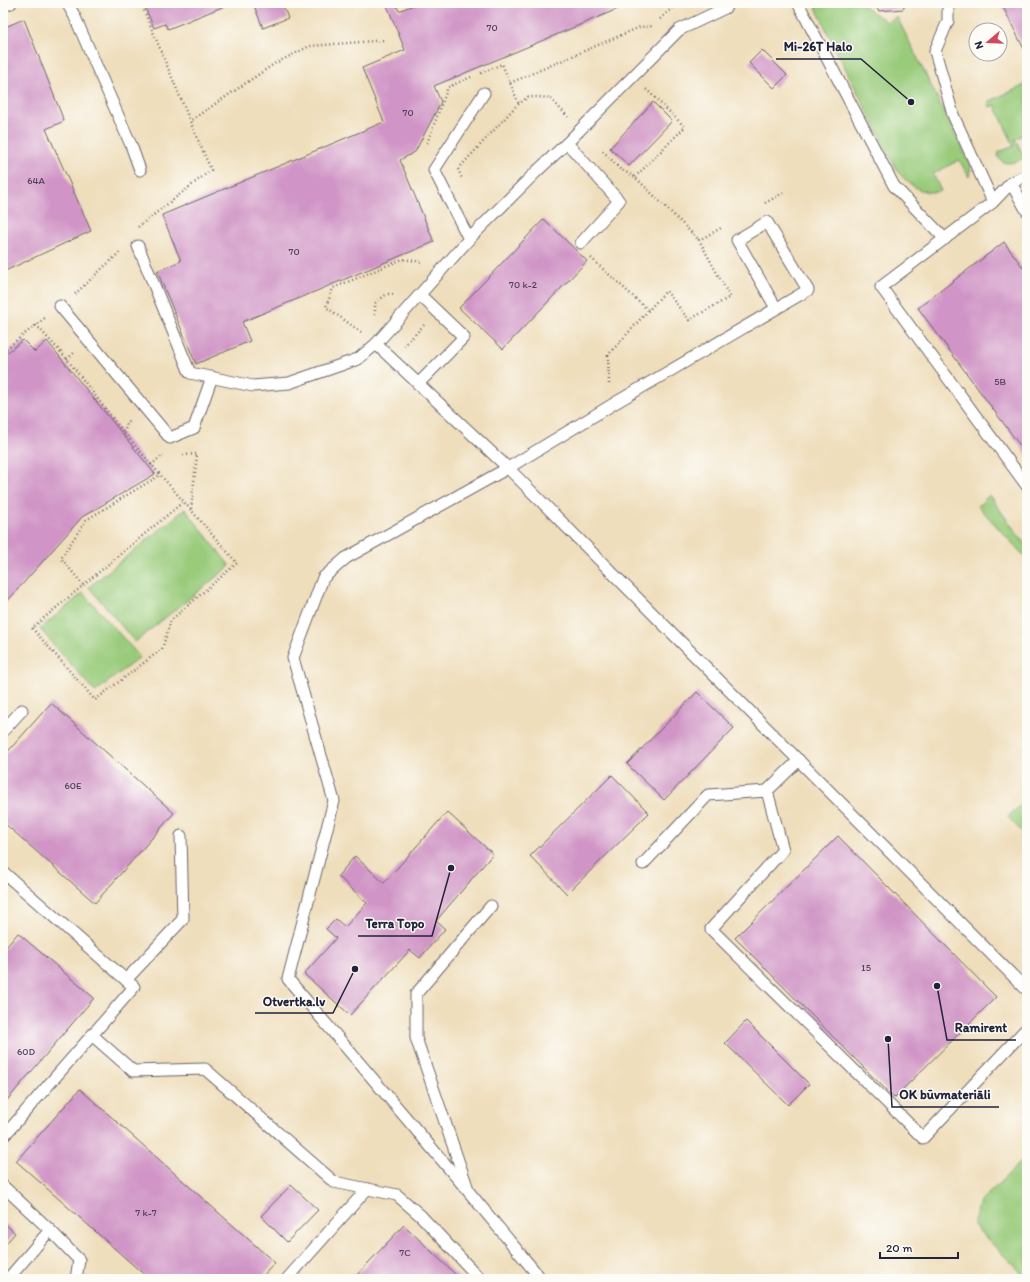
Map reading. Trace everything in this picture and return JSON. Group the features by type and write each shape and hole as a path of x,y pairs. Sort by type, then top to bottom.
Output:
{"lane":[{"path":"3,6 11,3"},
{"path":"67,3 78,22 132,145 140,170"},
{"path":"138,246 190,373 253,386 289,383 358,358 376,344 469,239 536,172 581,130 679,30 726,8 730,3"},
{"path":"798,3 894,186 945,239"},
{"path":"948,3 948,21 935,51 954,115 993,202"},
{"path":"469,239 434,170 484,92"},
{"path":"567,143 620,202 581,242"},
{"path":"1027,175 1011,183 993,202 881,287 1027,486"},
{"path":"1011,183 1027,211"},
{"path":"541,1279 288,979 334,801 293,658 323,578 346,558 508,468 615,403 808,290 767,222 737,240 776,308"},
{"path":"418,384 464,337 420,295"},
{"path":"60,306 170,438 194,428 212,377"},
{"path":"376,344 508,468 1027,990"},
{"path":"3,731 22,710"},
{"path":"643,864 708,795 767,791 798,760"},
{"path":"767,791 783,850 711,929 923,1138 1027,1028"},
{"path":"126,980 183,919 181,836"},
{"path":"3,872 134,987 3,1137"},
{"path":"469,1192 416,1038 416,994 491,906"},
{"path":"92,1035 133,1070 205,1069 334,1182 398,1196 421,1216 480,1279"},
{"path":"3,1186 50,1230 79,1260 76,1279"},
{"path":"287,1279 367,1189"},
{"path":"8,1279 50,1230"}],"path":[{"path":"138,246 131,233 212,170 141,3"},
{"path":"510,83 640,27 654,26"},
{"path":"190,120 274,64 310,46 386,40"},
{"path":"634,76 685,127 635,177"},
{"path":"463,182 458,170 516,106 528,98 550,98 620,169 635,177 699,240 730,296 689,320 666,291 608,354 609,389 615,403"},
{"path":"764,204 783,193"},
{"path":"699,240 725,226"},
{"path":"581,242 593,260 648,310"},
{"path":"362,333 326,307 333,288 403,258 425,262 420,269"},
{"path":"375,318 375,303 387,294 401,293"},
{"path":"392,359 437,311"},
{"path":"36,325 67,359 124,433 151,465 191,509 237,563 171,620 162,649 95,700 32,628 184,502"},
{"path":"358,335 366,329"},
{"path":"176,455 196,454 191,509"},
{"path":"151,465 162,456 169,455"},
{"path":"83,585 61,558 86,520 160,475"}],"green space":[{"path":"814,3 860,3 887,22 897,17 971,166 969,177 959,160 933,174 941,191 928,192 912,185 898,172 831,40"},
{"path":"1027,84 1027,133 1015,139 1025,158 1007,163 998,157 999,152 1014,146 995,105 990,107 988,102"},
{"path":"989,495 1027,547 1027,559 978,506"},
{"path":"185,509 230,566 135,642 89,587"},
{"path":"83,593 140,657 95,692 40,629"},
{"path":"1027,799 1027,837 1008,817"},
{"path":"1027,1156 1027,1278 973,1225 980,1202"}],"building":[{"path":"143,3 232,3 168,29 165,24 154,28"},
{"path":"253,3 282,3 288,18 263,28"},
{"path":"386,3 395,3 399,11 418,3 632,3 434,86 441,102 415,152 400,160 434,242 242,322 250,341 196,364 157,271 181,261 162,215 384,122 362,68 405,50"},
{"path":"871,3 907,3 903,9 879,11"},
{"path":"1001,3 1027,3 1027,55"},
{"path":"24,19 64,121 46,129 91,231 3,272 3,28"},
{"path":"762,50 787,75 774,88 749,63"},
{"path":"653,102 672,121 629,166 610,148"},
{"path":"544,219 587,261 503,349 459,308"},
{"path":"1004,242 1027,273 1027,455 918,308"},
{"path":"23,340 35,352 47,341 155,474 82,517 3,606 3,356"},
{"path":"697,692 734,728 664,800 627,764"},
{"path":"51,703 174,813 95,903 3,822 3,757"},
{"path":"612,775 649,813 567,894 530,856"},
{"path":"447,812 493,854 436,921 445,929 420,958 410,950 350,1015 304,974 336,938 326,929 336,919 345,927 367,903 338,876 355,856 384,883"},
{"path":"838,836 996,997 894,1098 735,938"},
{"path":"18,933 94,998 3,1105 3,951"},
{"path":"746,1021 809,1084 788,1105 725,1043"},
{"path":"80,1089 275,1263 260,1279 149,1279 16,1161"},
{"path":"291,1185 318,1210 287,1242 261,1216"},
{"path":"3,1222 15,1233 3,1247"},
{"path":"404,1225 460,1279 353,1279"}],"place":[{"name":"Mi-26T Halo","path":"911,102"},
{"name":"Terra Topo","path":"451,868"},
{"name":"Otvertka.lv","path":"355,969"},
{"name":"Ramirent","path":"937,986"},
{"name":"OK būvmateriāli","path":"888,1039"}]}
